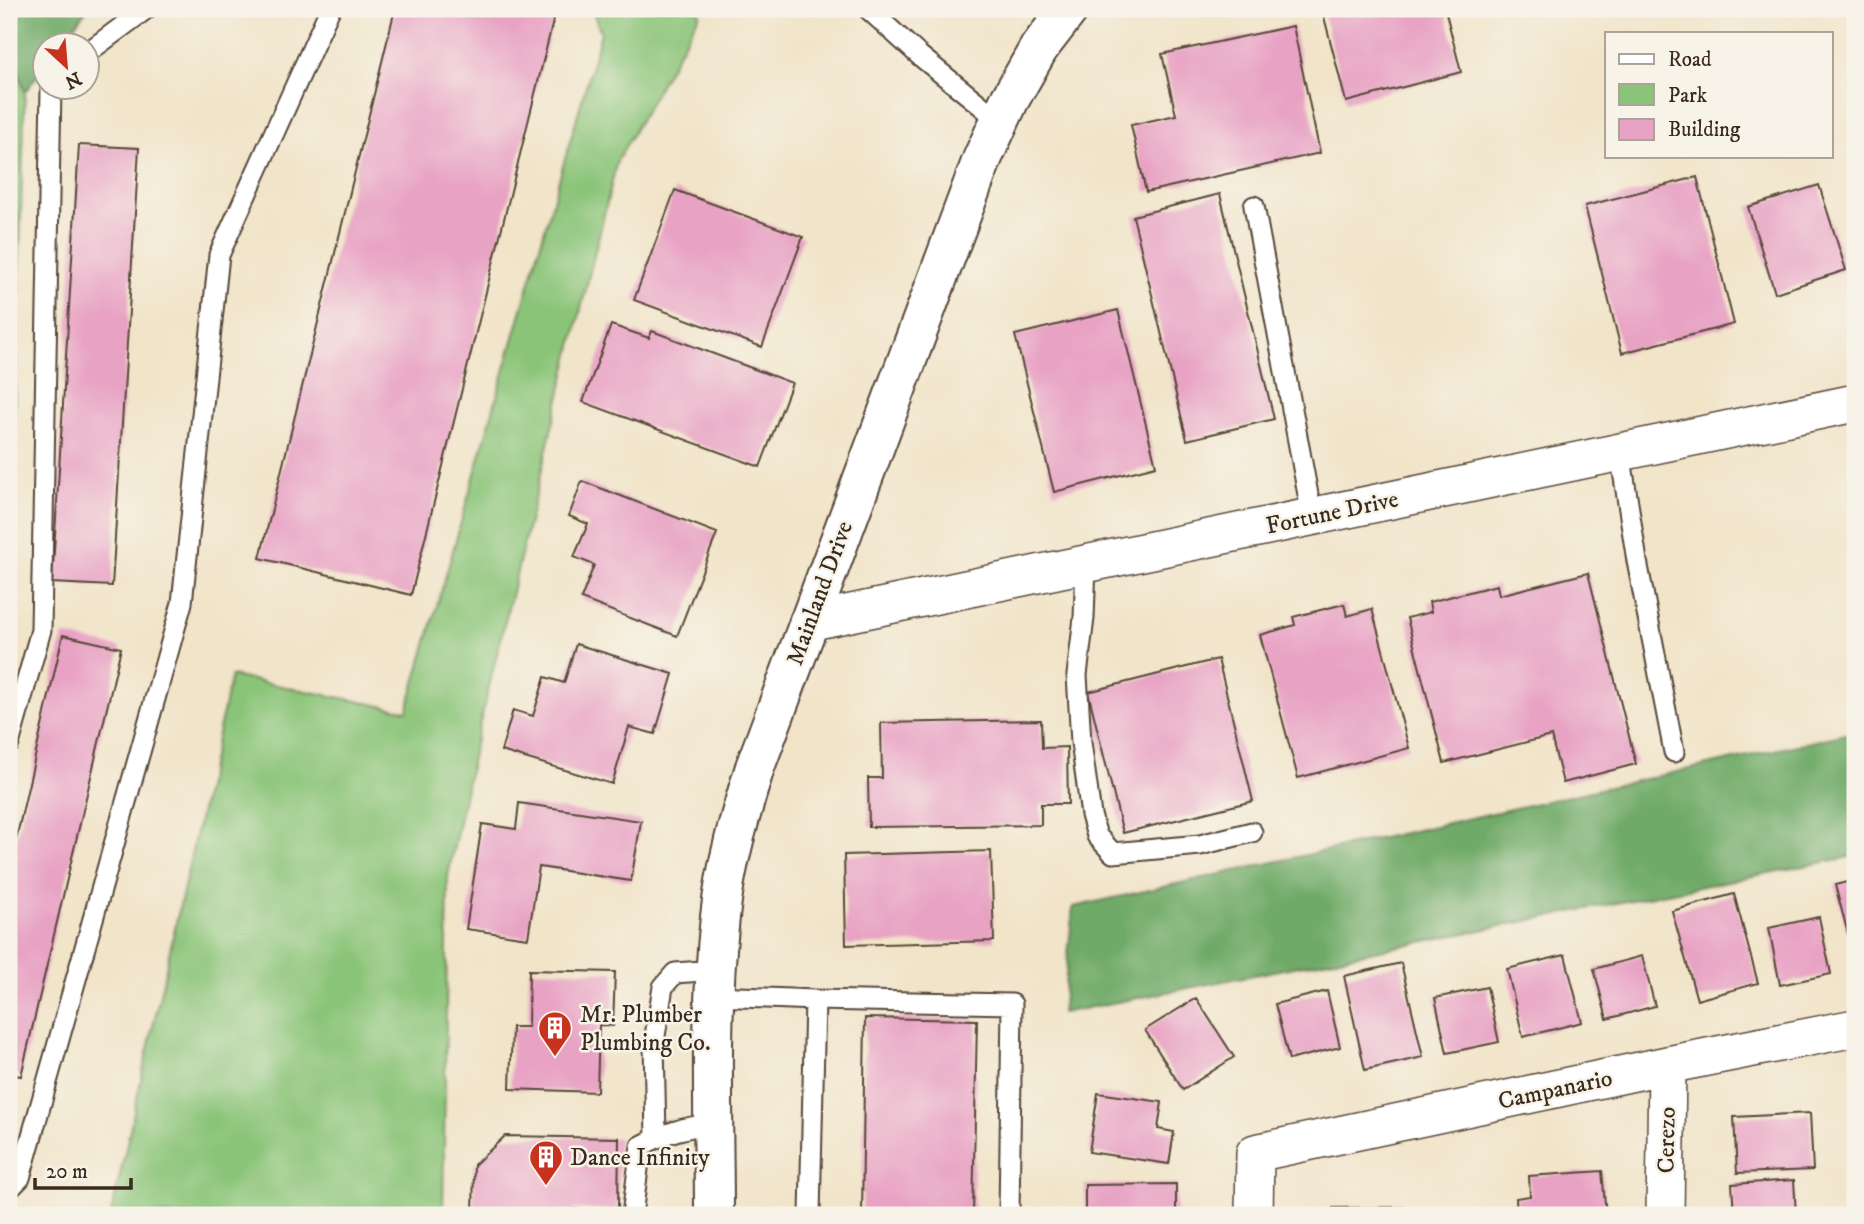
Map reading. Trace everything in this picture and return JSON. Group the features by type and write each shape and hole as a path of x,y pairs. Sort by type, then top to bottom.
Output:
{"main road":[{"name":"Mainland Drive","path":"714,1215 715,983 720,915 733,840 755,767 808,622 983,157 1009,101 1039,48 1069,9"}],"street":[{"name":"Fortune Drive","path":"808,622 1855,403"},
{"name":"Campanario","path":"1254,1215 1255,1153 1667,1065 1855,1028"},
{"name":"Cerezo","path":"1665,1215 1667,1065"}],"lane":[{"path":"102,42 146,9"},
{"path":"9,1189 20,1178 182,603 219,255 330,9"},
{"path":"868,9 920,56 1000,121"},
{"path":"9,744 41,630 51,102"},
{"path":"1254,206 1312,516"},
{"path":"1620,452 1637,561 1674,752"},
{"path":"1086,564 1084,618 1077,675 1081,742 1091,815 1097,836 1114,853 1200,845 1252,832"},
{"path":"656,1138 654,1042 663,987 675,973 715,983 815,1000 1012,1004 1009,1215"},
{"path":"810,1215 815,1000"},
{"path":"632,1215 641,1146 665,1133 714,1123"}],"green space":[{"path":"9,9 87,9 70,32 32,32 32,83 25,92 9,39"},
{"path":"592,9 697,9 700,14 617,161 474,748 448,876 443,1215 111,1215 231,676 407,711 601,33"},
{"path":"9,39 25,92 9,567"},
{"path":"1855,732 1855,856 1062,1013 1073,907"}],"building":[{"path":"395,9 556,9 411,595 260,558"},
{"path":"1322,9 1445,9 1461,72 1346,102"},
{"path":"1293,26 1320,153 1146,192 1131,125 1176,115 1162,54"},
{"path":"79,145 139,148 112,586 52,583"},
{"path":"1697,177 1734,324 1622,353 1585,206"},
{"path":"1819,185 1846,270 1775,293 1748,207"},
{"path":"675,190 803,237 762,347 634,300"},
{"path":"1220,194 1274,419 1187,440 1133,216"},
{"path":"1118,310 1156,466 1054,492 1015,335"},
{"path":"611,325 649,338 652,331 792,383 760,467 583,402"},
{"path":"582,481 717,533 677,636 581,599 594,565 574,557 588,524 569,516"},
{"path":"1588,573 1636,764 1563,783 1551,736 1444,763 1407,618 1431,612 1429,602 1497,585 1499,595"},
{"path":"1344,604 1347,616 1372,609 1409,748 1298,778 1260,635 1295,625 1293,617"},
{"path":"63,635 121,648 21,1076 9,1074 9,870"},
{"path":"576,644 673,674 655,734 629,727 612,784 501,751 513,710 533,716 545,677 564,683"},
{"path":"1218,659 1253,801 1123,833 1088,692"},
{"path":"1041,720 1042,748 1067,747 1068,804 1041,804 1041,825 869,827 868,778 882,778 881,723"},
{"path":"519,803 641,821 631,881 539,867 528,938 466,929 482,824 516,829"},
{"path":"991,851 994,941 846,945 844,855"},
{"path":"1855,880 1855,948 1852,949 1835,885"},
{"path":"1734,894 1758,983 1697,1000 1672,911"},
{"path":"1819,917 1831,974 1780,985 1769,928"},
{"path":"1565,955 1582,1022 1523,1037 1507,969"},
{"path":"1642,956 1655,1006 1607,1019 1594,969"},
{"path":"1401,963 1423,1057 1365,1070 1344,976"},
{"name":"Mr. Plumber Plumbing Co.","path":"529,970 615,972 613,1026 599,1025 597,1092 510,1089 512,1027 528,1027"},
{"path":"1487,987 1499,1042 1447,1053 1435,998"},
{"path":"1327,991 1340,1047 1289,1060 1275,1004"},
{"path":"1196,998 1234,1057 1183,1090 1145,1030"},
{"path":"865,1018 977,1020 973,1215 862,1215"},
{"path":"1098,1093 1162,1102 1158,1129 1174,1132 1169,1164 1089,1152"},
{"path":"1810,1113 1813,1170 1737,1173 1734,1117"},
{"name":"Dance Infinity","path":"505,1136 619,1138 618,1210 573,1209 573,1215 473,1215 474,1165"},
{"path":"1602,1171 1606,1215 1517,1215 1516,1198 1530,1196 1529,1176"},
{"path":"1794,1180 1796,1215 1734,1215 1732,1184"},
{"path":"1176,1184 1176,1212 1163,1212 1163,1215 1085,1215 1085,1185"},
{"path":"1415,1207 1415,1215 1333,1215 1333,1208"}],"place":[{"name":"Mr. Plumber Plumbing Co.","path":"555,1058"},
{"name":"Dance Infinity","path":"546,1187"}]}
